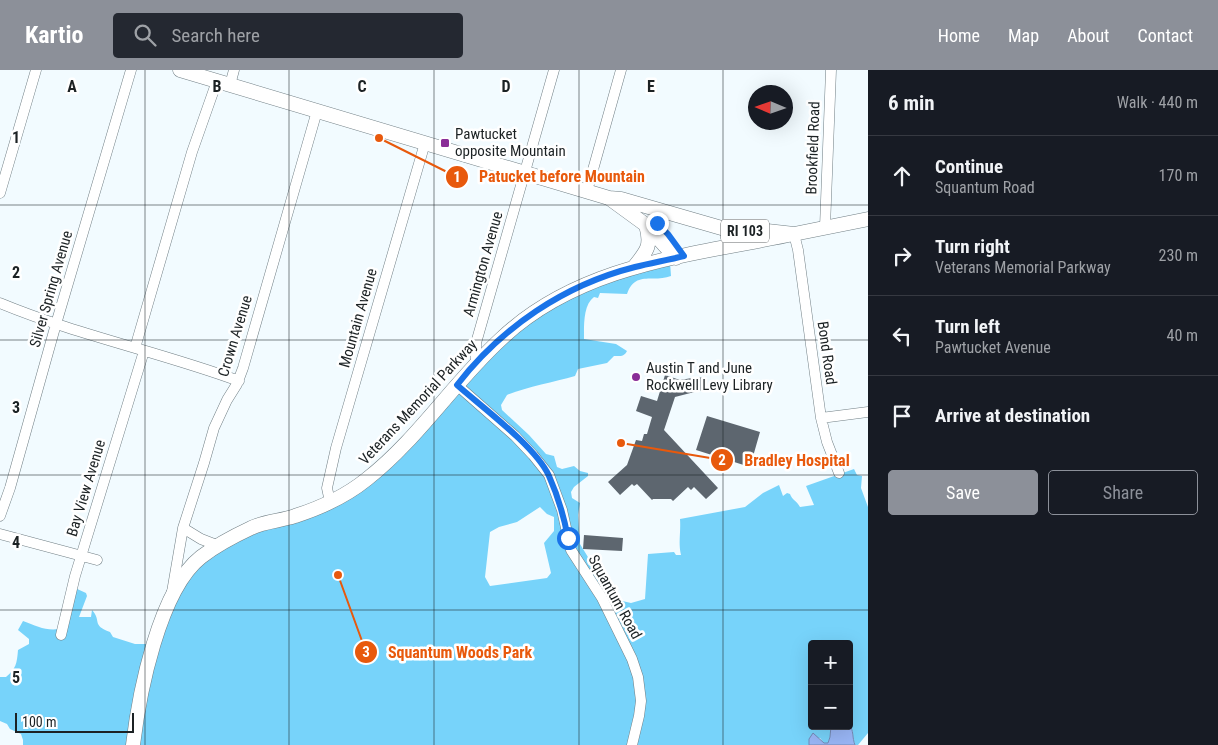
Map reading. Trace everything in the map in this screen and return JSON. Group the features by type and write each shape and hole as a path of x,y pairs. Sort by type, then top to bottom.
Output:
{"main road":[{"name":"RI 103","path":"180,70 524,173 725,229 794,234 868,219"},
{"name":"RI 103","path":"615,199 680,257"},
{"path":"615,199 648,215 657,223 668,234 680,257"},
{"path":"634,267 648,247 649,238 646,226"},
{"name":"Veterans Memorial Parkway","path":"133,745 136,723 157,630 171,597 189,569 200,558 252,527 296,516 330,502 368,479 425,422 476,364 516,325 544,305 579,287 634,267 794,234"}],"street":[{"path":"0,193 36,70"},
{"name":"Silver Spring Avenue","path":"0,516 10,488 131,70"},
{"name":"Bay View Avenue","path":"62,635 81,555 140,349 192,152 223,83 234,70"},
{"name":"Armington Avenue","path":"476,364 476,343 554,70"},
{"path":"587,191 621,70"},
{"name":"Brookfield Road","path":"825,227 831,70"},
{"name":"Crown Avenue","path":"171,597 183,528 214,428 239,380 317,111"},
{"name":"Mountain Avenue","path":"330,502 327,488 336,448 425,143"},
{"name":"Bond Road","path":"794,234 798,250 821,418 827,442 839,473"},
{"path":"0,303 56,324 239,380"},
{"name":"Squantum Road","path":"457,385 516,436 549,475 562,510 571,550 602,598 632,659 638,677 641,701 632,745"},
{"path":"821,418 868,412"},
{"path":"183,528 201,539 219,546"},
{"path":"0,534 97,560"}],"shaded area":[{"path":"670,262 671,276 635,282 627,294 600,293 598,298 594,297 588,305 585,316 584,339 616,344 627,351 625,354 614,356 607,363 578,369 575,376 507,395 501,405 502,410 546,454 554,456 557,467 562,469 574,466 580,471 588,473 588,476 574,487 571,492 572,498 580,503 578,515 580,544 608,590 618,600 631,603 645,599 648,554 674,552 676,555 681,555 680,519 745,507 763,493 779,485 783,496 787,493 790,494 800,507 814,505 806,486 854,469 857,475 862,476 861,488 868,507 868,733 858,745 855,745 852,730 853,640 808,640 808,730 831,730 828,743 824,743 820,738 809,739 809,745 23,745 21,734 10,729 7,724 0,721 0,677 6,677 12,671 18,650 29,644 29,639 18,630 23,621 45,629 59,629 75,588 86,593 87,596 79,617 91,617 92,610 99,625 110,632 113,637 135,644 153,644 199,558 355,488 543,305","holes":["540,507 547,514 554,517 554,531 544,543 551,573 547,578 490,586 485,577 490,532 499,527 517,522"]},
{"path":"831,730 852,730 855,745 809,745 809,739 813,733 824,743 828,743"}],"building":[{"path":"665,375 680,380 703,378 706,389 675,397 664,430 718,488 706,499 694,487 691,490 688,487 673,501 671,499 652,500 637,484 634,486 632,484 620,495 608,482 627,465 636,440 642,441 644,434 647,434 652,417 636,411 641,396 657,401"},
{"path":"707,416 760,432 750,467 696,450"},
{"path":"584,535 623,538 622,551 583,549"}],"place":[{"name":"Patucket before Mountain","path":"379,138"},
{"name":"Pawtucket opposite Mountain","path":"445,143"},
{"name":"Austin T and June Rockwell Levy Library","path":"636,377"},
{"name":"Bradley Hospital","path":"621,443"},
{"name":"Squantum Woods Park","path":"338,575"}],"route":[{"path":"568,538 562,510 549,475 516,436 457,385 499,340 544,305 599,279 634,267 684,256 668,234 657,223"}]}
